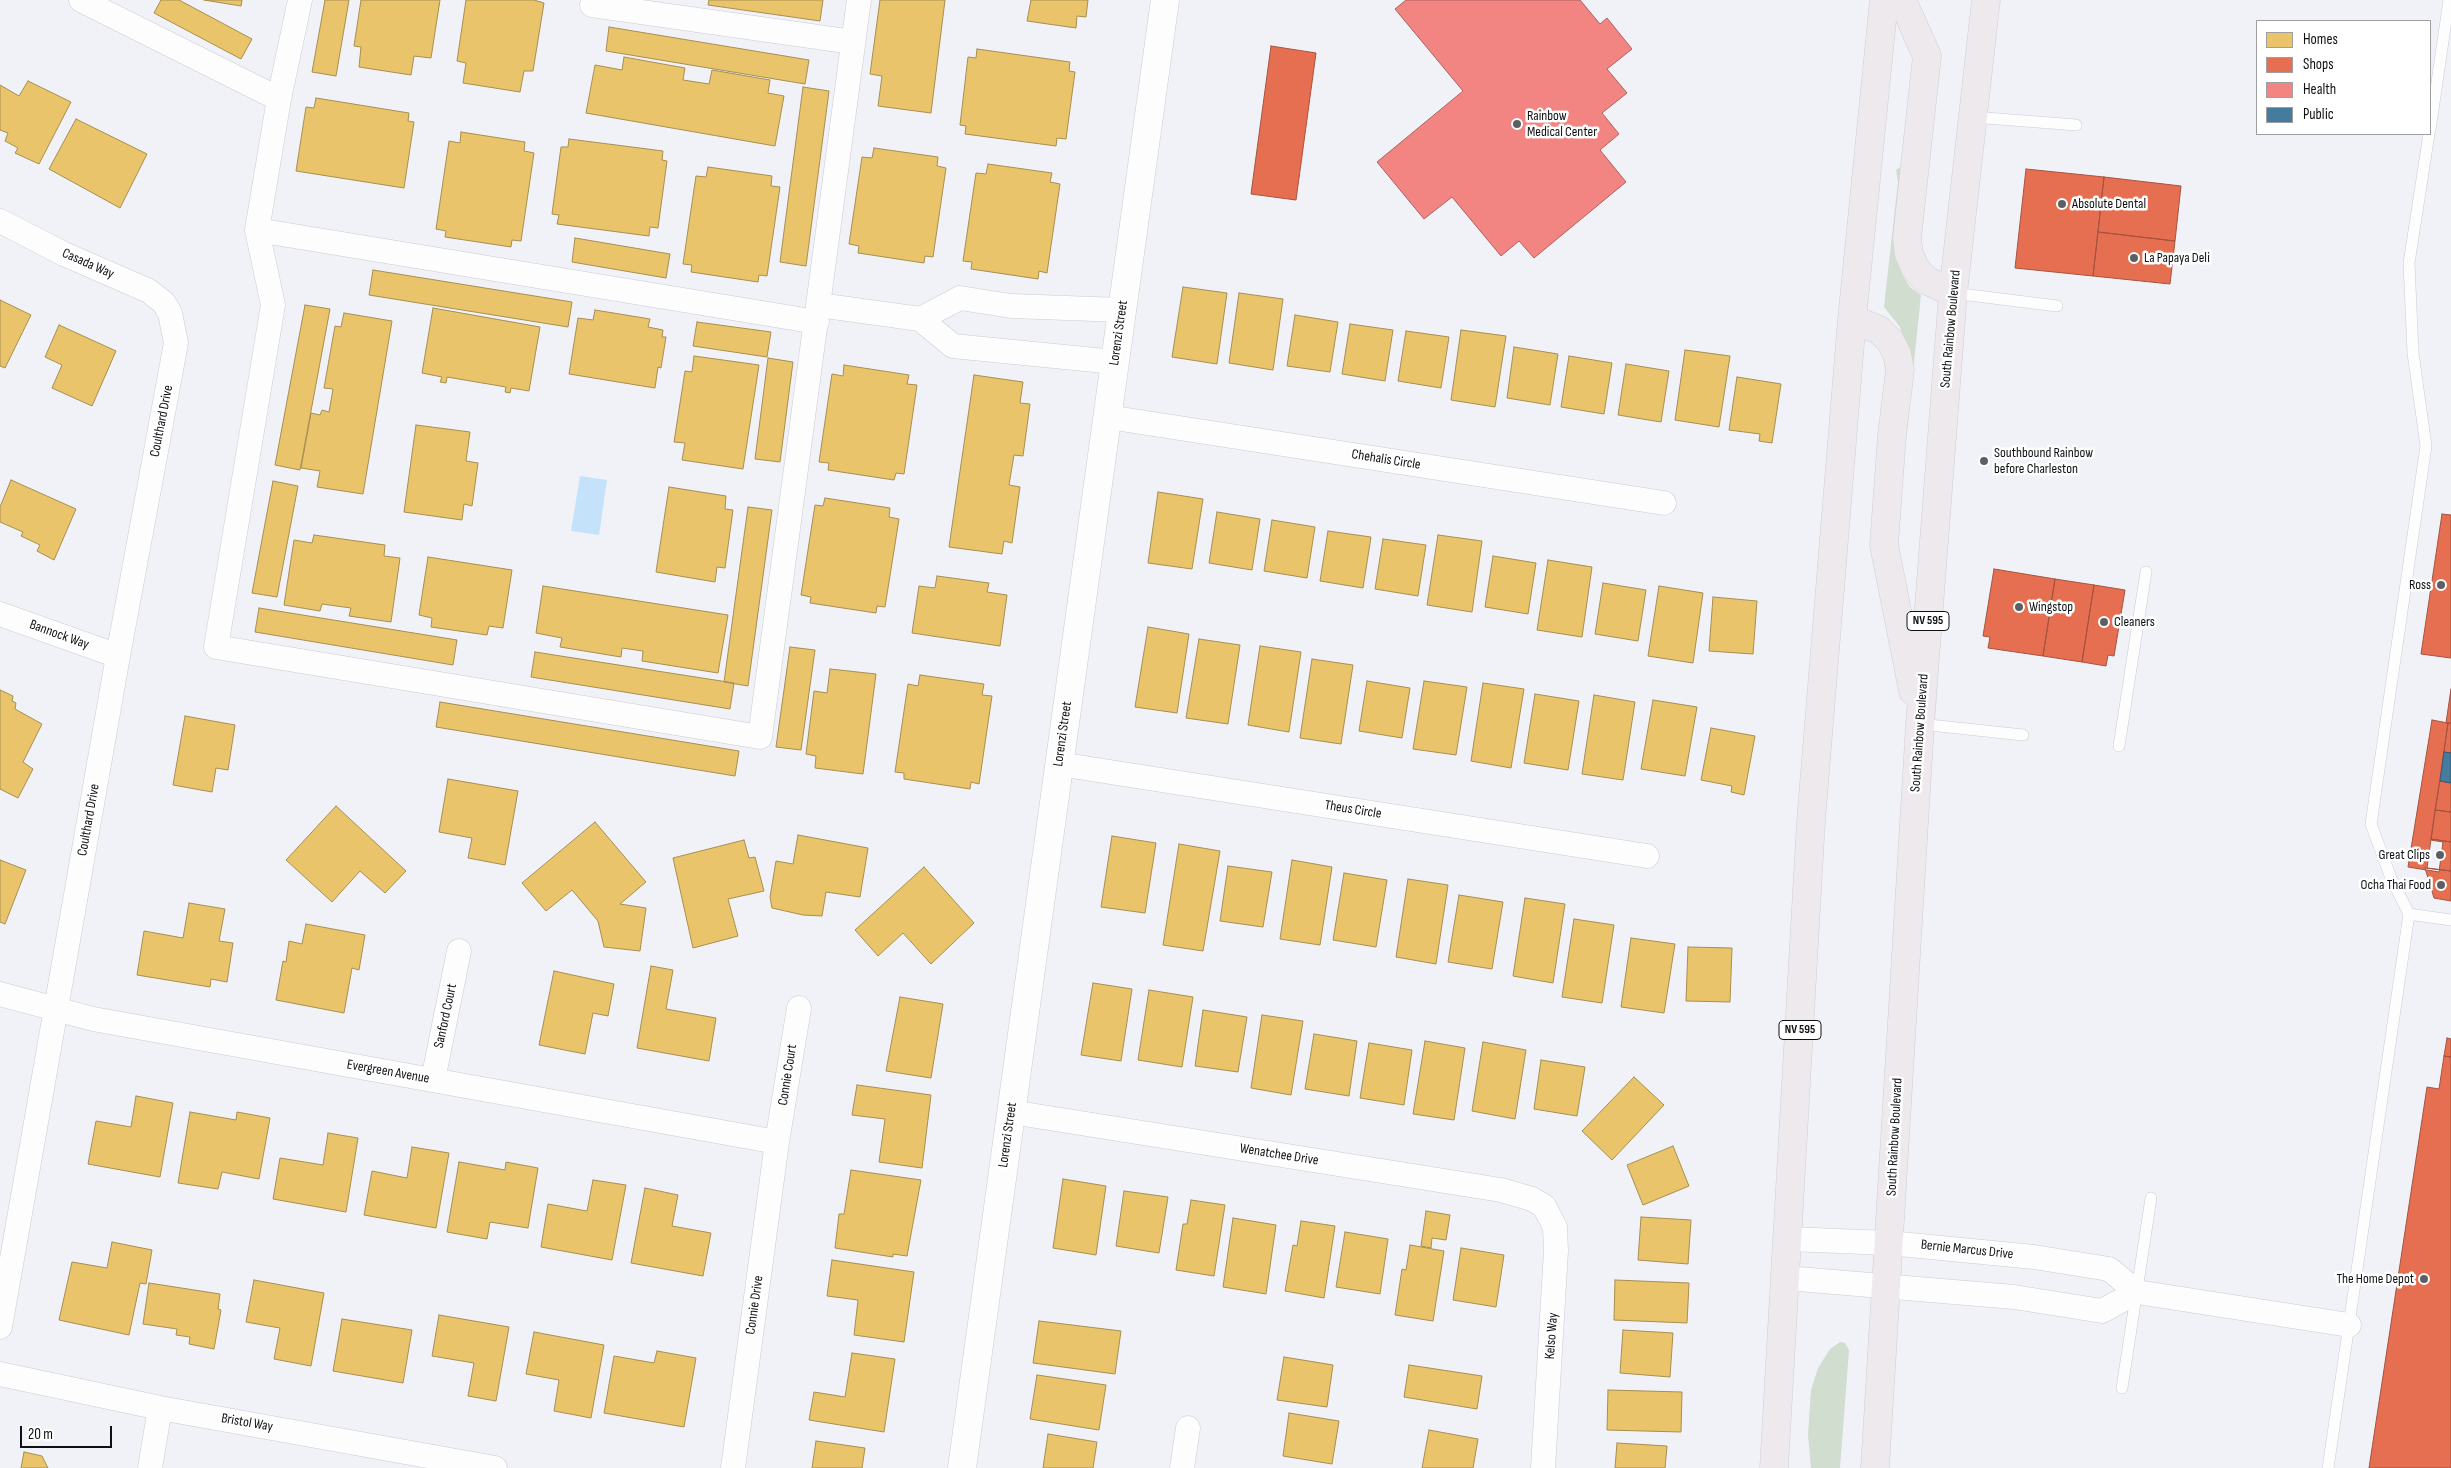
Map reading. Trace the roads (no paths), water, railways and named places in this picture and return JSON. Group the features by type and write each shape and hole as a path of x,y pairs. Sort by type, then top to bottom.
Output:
{"main road":[{"name":"NV 595","path":"1774,1468 1811,821 1852,319 1884,0"},
{"path":"1902,0 1927,56 1907,238 1909,254 1915,268 1926,280 1954,293"},
{"name":"South Rainbow Boulevard","path":"1874,1468 1887,1285 1920,724 1954,293 1986,0"},
{"path":"1852,319 1879,330 1890,341 1900,370 1892,435 1884,545 1920,724"},
{"path":"1778,1395 1789,1468"}],"street":[{"path":"300,0 279,99 257,230 273,305 216,647 760,737 859,0"},
{"name":"Lorenzi Street","path":"962,1468 1165,0"},
{"path":"92,2 279,99"},
{"path":"592,5 853,42"},
{"name":"Casada Way","path":"0,221 64,254 149,291 164,303 170,313"},
{"path":"257,230 818,314 920,319 960,298 1011,306 1122,310"},
{"name":"Coulthard Drive","path":"0,1327 118,656 175,355 176,333 170,313"},
{"path":"920,319 953,346 1115,362"},
{"name":"Chehalis Circle","path":"1108,417 1664,503"},
{"name":"Bannock Way","path":"0,614 118,656"},
{"name":"Theus Circle","path":"1059,764 1646,856"},
{"name":"Sanford Court","path":"432,1080 459,951"},
{"name":"Evergreen Avenue","path":"0,994 93,1019 778,1142"},
{"name":"Connie Court","path":"778,1142 799,1008"},
{"name":"Wenatchee Drive","path":"1011,1112 1501,1190 1532,1199 1544,1206"},
{"name":"Connie Drive","path":"733,1468 778,1142"},
{"name":"Kelso Way","path":"1544,1206 1555,1227 1556,1251 1544,1468"},
{"name":"Bernie Marcus Drive","path":"1788,1239 1889,1243 2034,1257 2109,1269 2137,1292"},
{"path":"1786,1278 2014,1297 2102,1311 2137,1292 2349,1325"},
{"name":"Bristol Way","path":"0,1374 160,1408 495,1468"},
{"path":"150,1468 160,1408"},
{"path":"1182,1468 1188,1428"}],"lane":[{"path":"2431,123 2449,0"},
{"path":"1973,117 2076,125"},
{"path":"2328,1468 2409,914 2391,878 2371,824 2426,446 2413,353 2409,263 2429,135"},
{"path":"1954,293 2057,306"},
{"path":"2119,746 2146,572"},
{"path":"1920,724 2023,735"},
{"path":"2409,914 2451,920"},
{"path":"2122,1388 2151,1198"}],"water":[{"path":"580,476 607,480 599,535 571,531"}],"place":[{"name":"Rainbow Medical Center","path":"1517,124"},
{"name":"Absolute Dental","path":"2062,204"},
{"name":"La Papaya Deli","path":"2134,258"},
{"name":"Southbound Rainbow before Charleston","path":"1984,461"},
{"name":"Ross","path":"2441,585"},
{"name":"Wingstop","path":"2019,607"},
{"name":"Cleaners","path":"2104,622"},
{"name":"Great Clips","path":"2440,855"},
{"name":"Ocha Thai Food","path":"2441,885"},
{"name":"The Home Depot","path":"2424,1279"}]}
